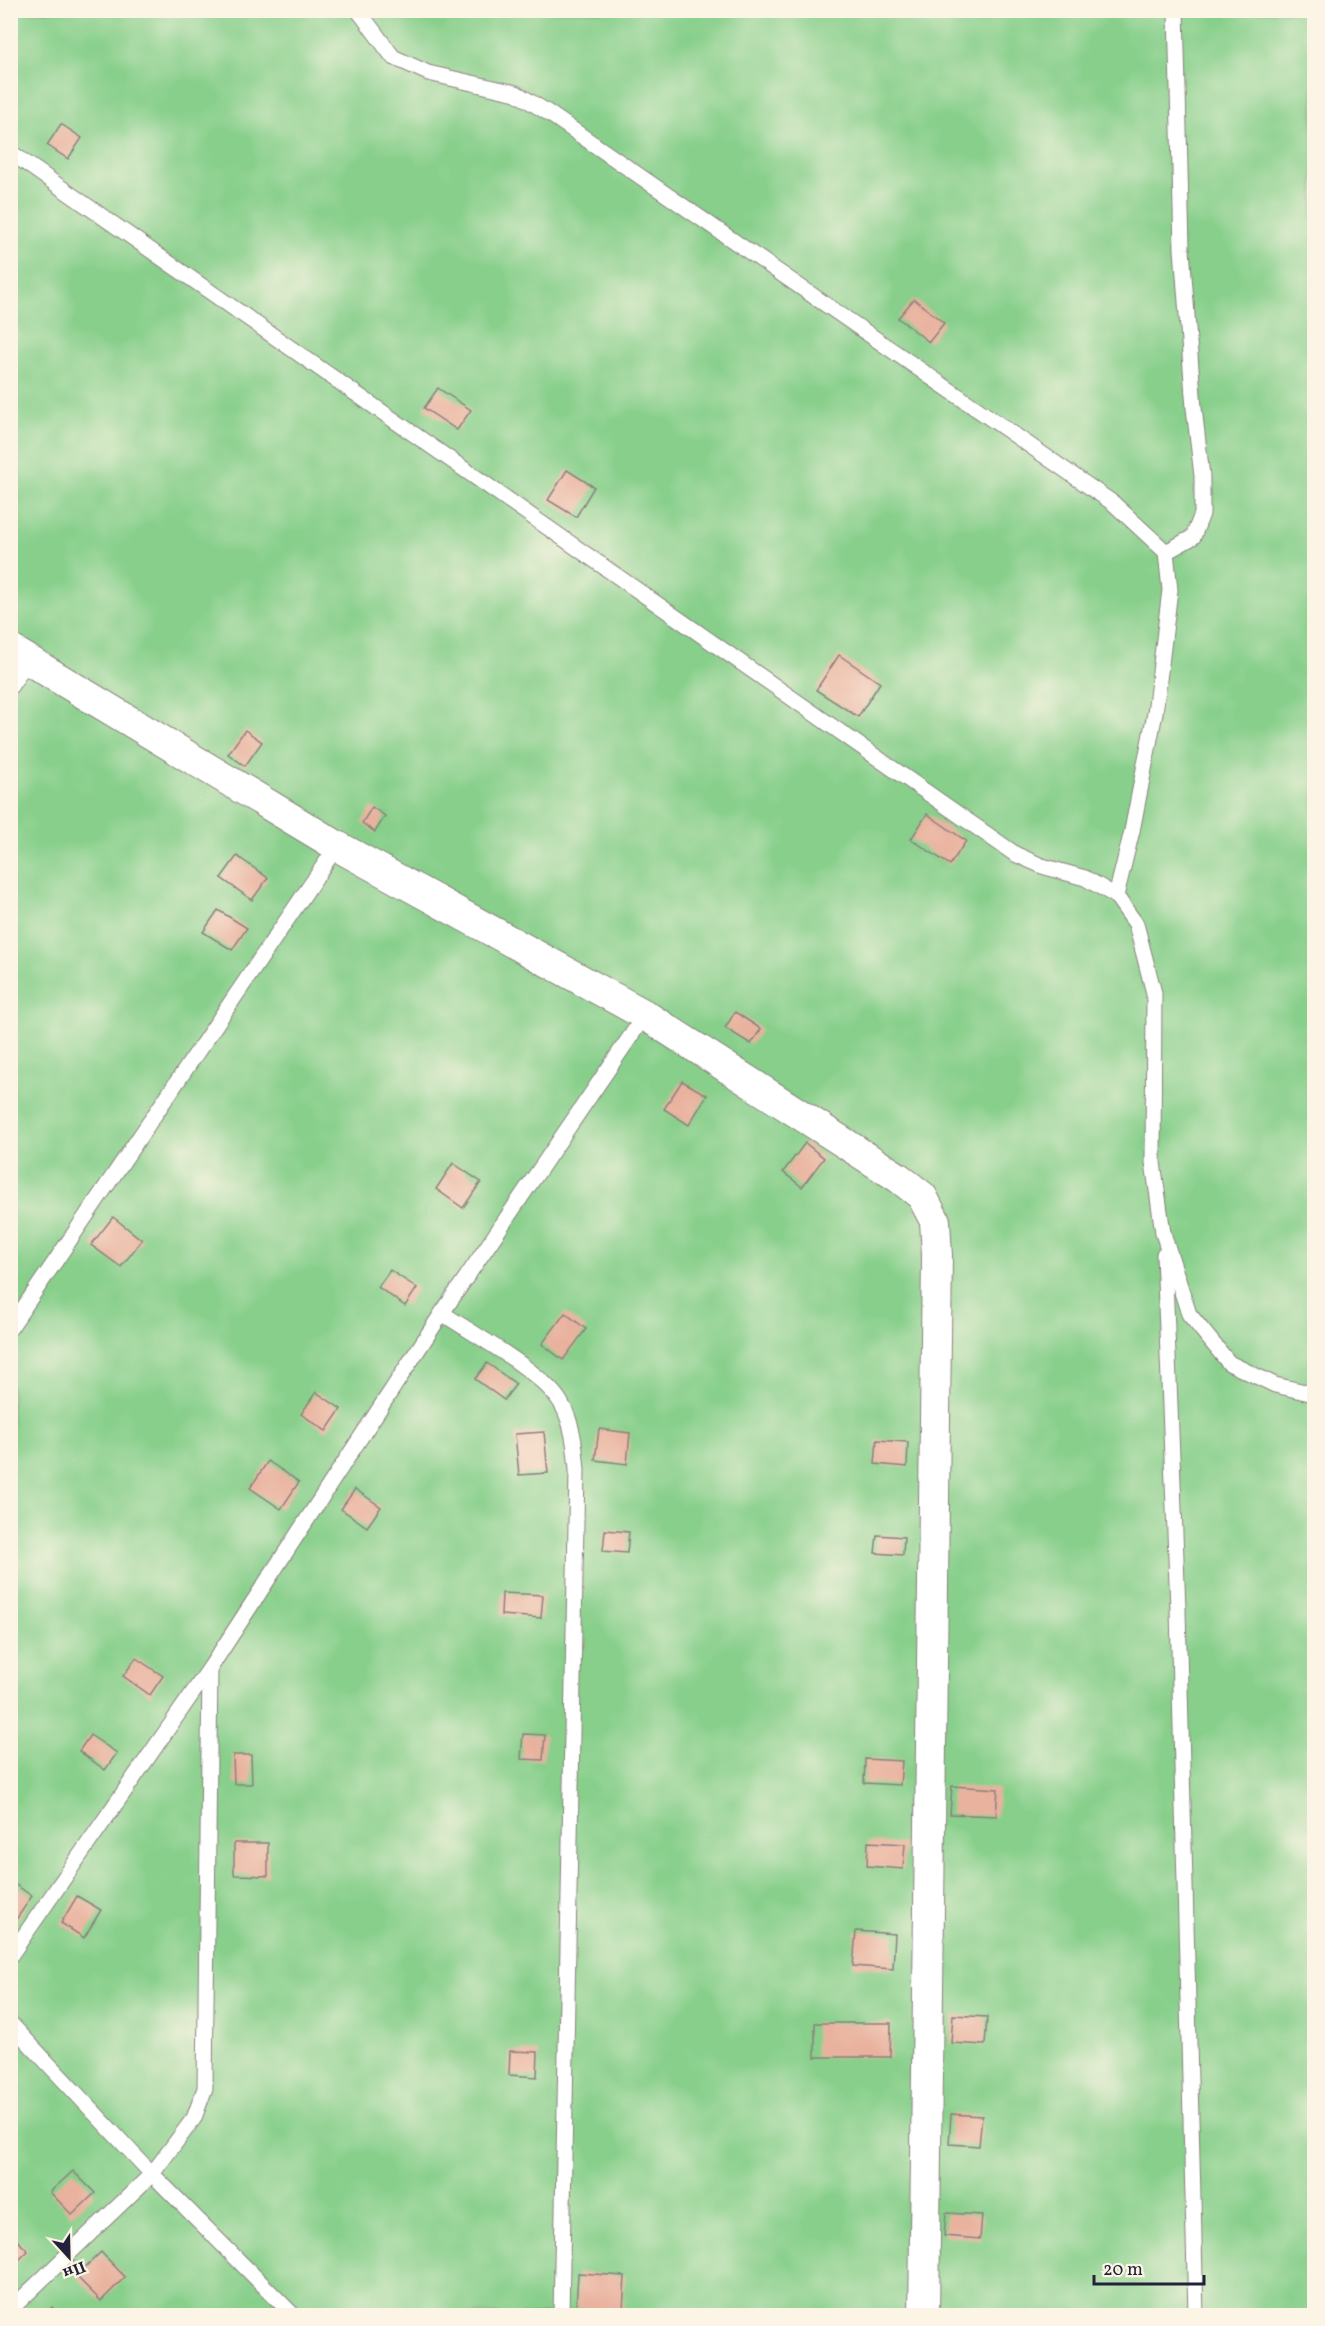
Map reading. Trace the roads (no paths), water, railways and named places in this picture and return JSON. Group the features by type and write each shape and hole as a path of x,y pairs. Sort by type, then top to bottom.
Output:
{"street":[{"path":"19,655 337,846 645,1016 899,1178 922,1196 935,1221 937,1256 924,2316"}],"lane":[{"path":"358,10 393,57 428,73 516,93 547,112 1113,503 1166,552 1170,590 1155,713 1132,831 1116,896"},
{"path":"1166,552 1193,537 1202,514 1202,476 1194,408 1182,249 1176,10"},
{"path":"10,152 1016,854 1042,866 1085,878 1116,896 1136,924 1154,993 1154,1162 1163,1233 1178,1609 1196,2316"},
{"path":"10,687 19,655"},
{"path":"10,1328 337,846"},
{"path":"10,1956 210,1668 442,1313 645,1016"},
{"path":"1163,1233 1189,1314 1229,1363 1275,1385 1314,1394"},
{"path":"442,1313 543,1381 561,1403 573,1434 577,1470 561,2316"},
{"path":"10,2310 152,2174 194,2118 205,2088 210,1668"},
{"path":"10,2023 152,2174 294,2316"}]}
